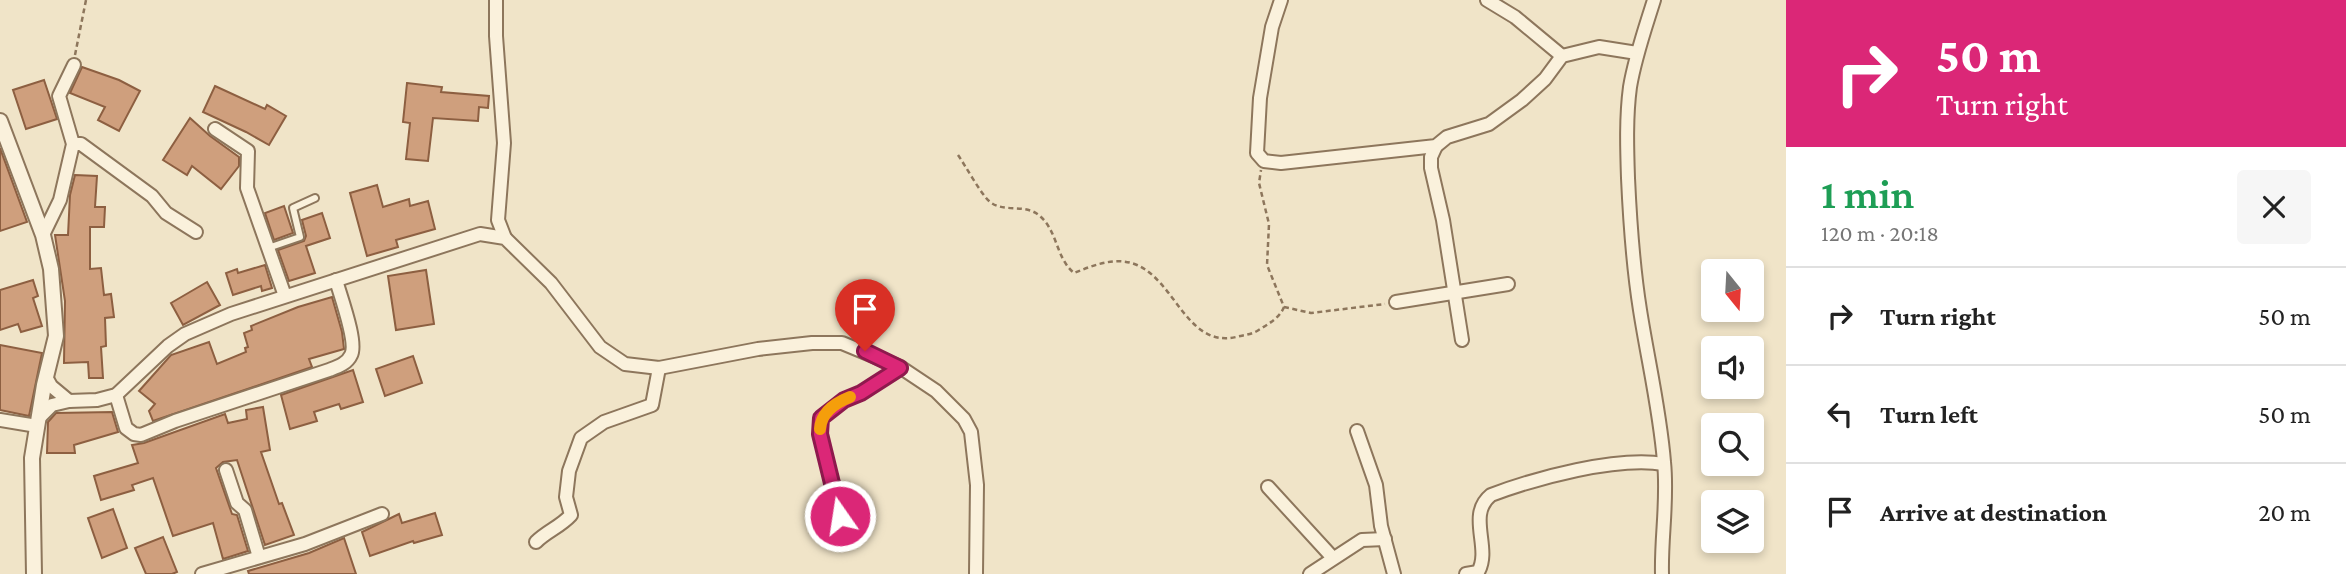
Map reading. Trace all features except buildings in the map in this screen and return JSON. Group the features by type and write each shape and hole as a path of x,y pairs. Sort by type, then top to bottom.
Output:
{"street":[{"path":"496,0 504,143 498,220 505,238 551,283 600,347 625,364 659,368 758,349 842,342 900,368 936,391 964,419 971,432 977,485 976,574"},
{"path":"1281,0 1272,27 1258,118 1257,153 1264,160 1281,163 1305,162 1436,146"},
{"path":"1487,0 1515,17 1562,56"},
{"path":"1654,0 1637,53 1630,90 1627,152 1630,236 1640,312 1656,393 1664,464 1666,496 1661,547 1662,574"},
{"path":"1462,340 1443,220 1431,168 1431,157 1436,146 1447,137 1489,124 1545,79 1562,56 1600,47 1637,53"},
{"path":"43,235 60,200 73,144 59,96 74,65"},
{"path":"0,121 43,235 51,269 56,336 46,377 33,457 34,574"},
{"path":"215,129 248,151 247,188 285,296"},
{"path":"73,144 81,144 152,196 166,213 196,232"},
{"path":"38,422 52,405 116,395 159,353 185,334 231,314 481,234 498,220"},
{"path":"481,234 505,238"},
{"path":"116,395 126,428 141,435 345,363 353,354 353,342 336,280"},
{"path":"1396,302 1508,284"},
{"path":"536,542 546,532 560,527 571,515 566,497 569,471 581,438 604,422 652,405 659,368"},
{"path":"46,377 51,386 69,401"},
{"path":"0,420 38,422"},
{"path":"1357,431 1376,485 1380,518 1394,574"},
{"path":"1466,574 1478,572 1482,564 1480,511 1484,500 1491,495 1574,471 1614,465 1654,462 1664,464"},
{"path":"226,470 237,503 245,510 258,556"},
{"path":"1268,487 1333,558"},
{"path":"202,574 305,544 382,514"},
{"path":"1310,574 1362,540 1380,518"},
{"path":"1362,540 1385,539"}],"lane":[{"path":"268,248 300,237 292,208 315,198"},
{"path":"846,539 821,442 821,418 844,400 861,393 900,368"}],"path":[{"path":"74,65 86,0"},
{"path":"958,155 990,201 1002,206 1033,209 1043,219 1051,230 1064,265 1074,273 1103,262 1135,263 1149,271 1197,328 1209,337 1222,340 1253,333 1280,316 1284,307 1267,264 1269,224 1259,183 1264,160"},
{"path":"1284,307 1311,313 1396,302"}],"slow traffic":[{"path":"820,429 821,418 828,410 850,397"}],"route":[{"path":"840,516 823,450 821,418 828,410 900,368 865,351"}]}
